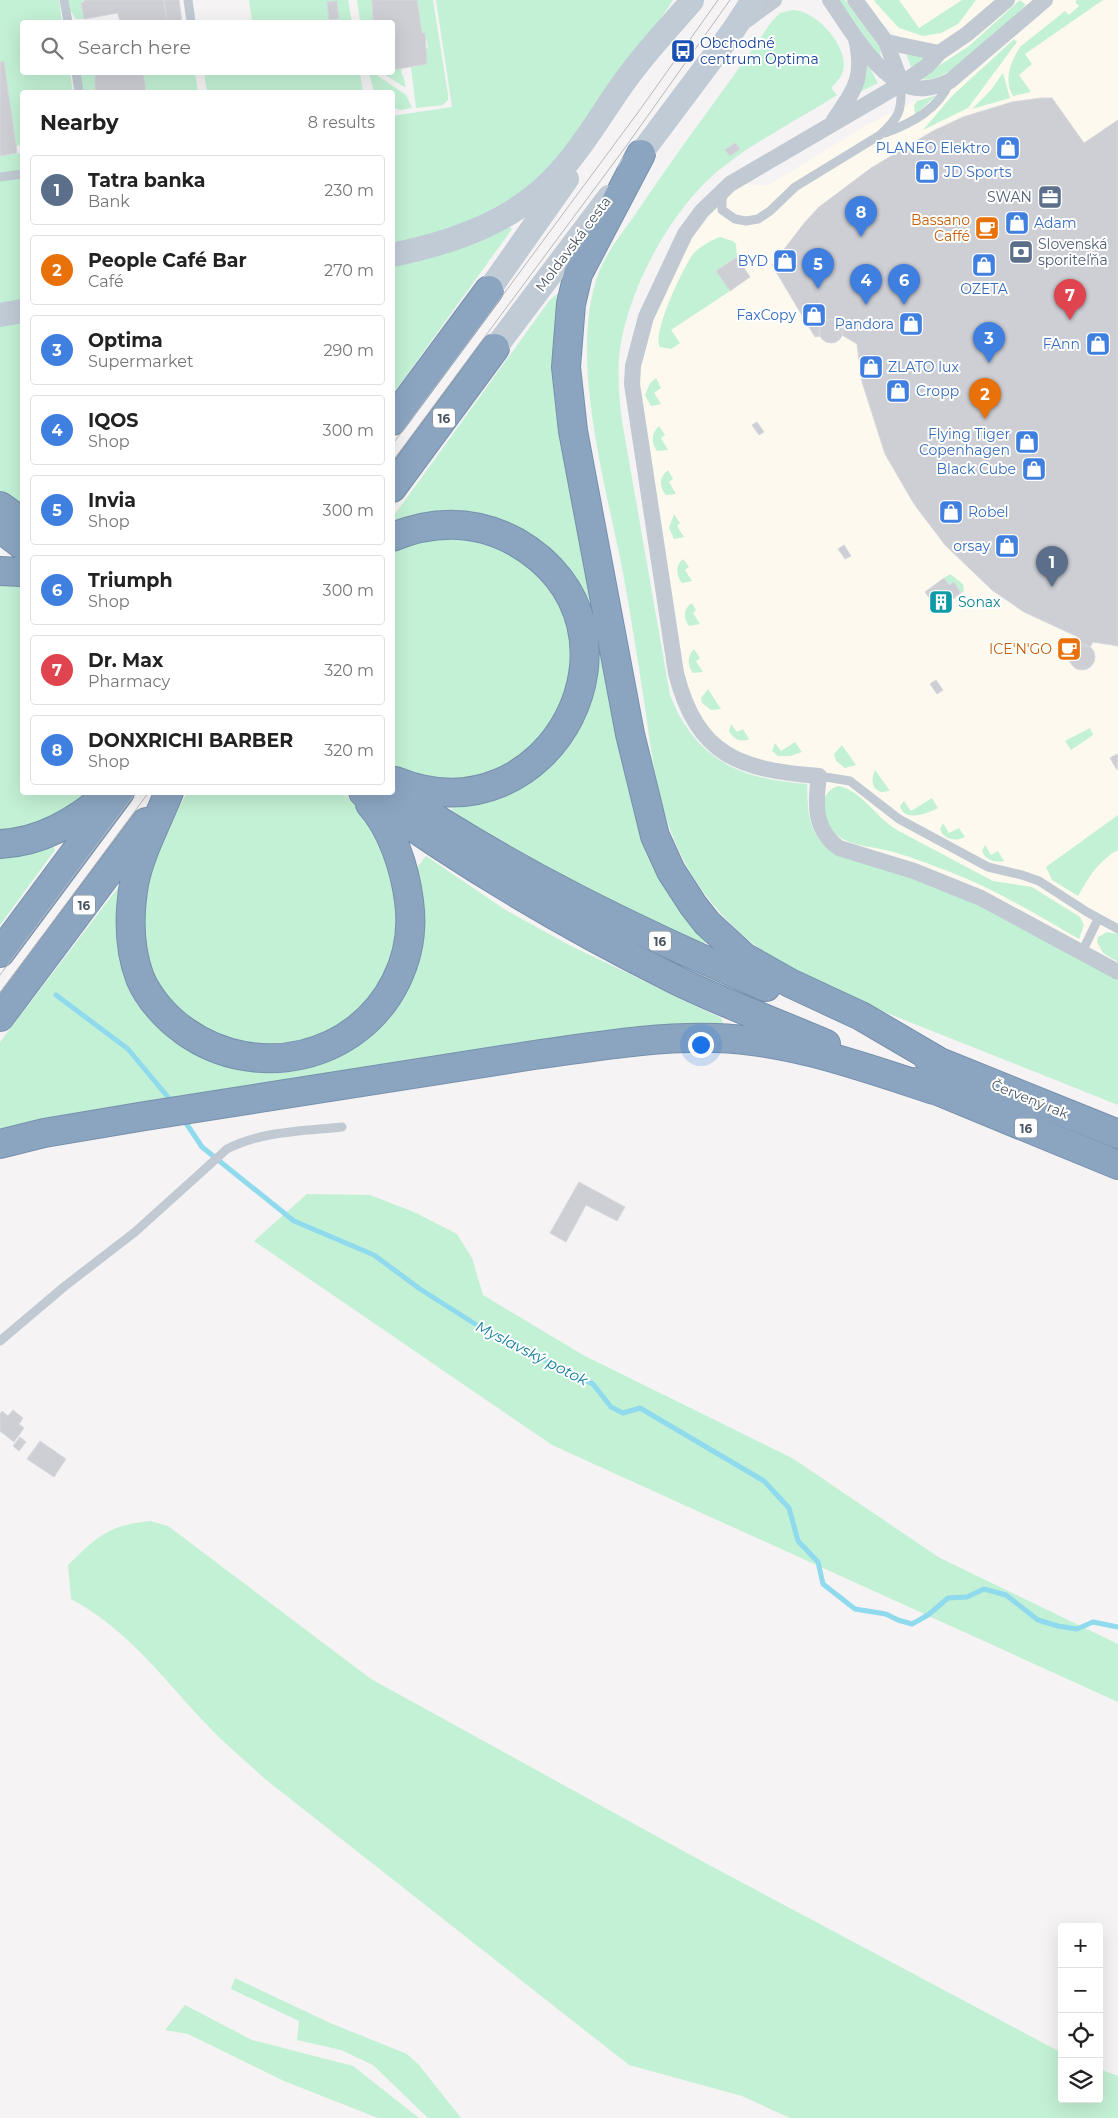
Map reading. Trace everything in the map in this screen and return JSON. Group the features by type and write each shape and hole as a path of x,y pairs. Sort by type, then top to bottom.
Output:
{"highway":[{"path":"641,154 578,274 571,304 566,367 575,439 630,734 655,836 671,871 693,905 707,923 744,957 790,983 861,1016 943,1064"},
{"path":"395,417 489,290"},
{"name":"Moldavská cesta","path":"395,484 495,348"},
{"path":"0,506 20,521"},
{"path":"395,536 431,525 462,524 495,532 524,547 542,560 565,587 577,615 584,657 581,686 572,716 554,742 529,767 494,785 456,792 427,792 395,782"},
{"path":"0,528 20,543"},
{"path":"0,570 20,572"},
{"name":"16","path":"395,792 485,849 581,902 664,943 943,1064"},
{"path":"0,844 24,842 56,830 83,814 106,795"},
{"path":"0,953 118,795"},
{"name":"16","path":"0,1017 167,795"},
{"path":"168,795 147,845 135,883 131,937 141,979 163,1012 195,1038 236,1055 273,1059 312,1053 347,1036 364,1024 390,993 409,950 411,912 400,864 380,818 361,795"},
{"name":"16","path":"367,795 459,859 589,935 688,985 934,1090"},
{"path":"0,1144 44,1133 145,1116 580,1049 695,1038 745,1041 799,1050 934,1090"},
{"name":"Červený rak","path":"943,1064 1118,1134"},
{"name":"Červený rak","path":"934,1090 1118,1165"}],"street":[{"path":"395,254 435,246 465,236 516,209 549,184 570,160 633,70 692,0"},
{"path":"489,290 692,0"},
{"name":"Moldavská cesta","path":"495,348 732,32 753,0"},
{"path":"732,32 774,0"},
{"path":"856,0 886,42 901,84"},
{"path":"1007,0 967,34 939,52 927,66 901,84 831,123 730,184 702,211 685,234 646,318 636,350 632,384 672,654 679,686 689,712 708,740 729,756 758,767 786,774 819,776 816,802 820,826 832,842 840,848 914,871 981,898 1118,972"},
{"path":"828,2 878,64 901,84 924,88 936,87 950,81 1045,0"},
{"path":"831,123 849,97 860,72 861,60 855,37"},
{"path":"886,42 939,52"},
{"path":"0,314 20,311"}],"lane":[{"path":"64,0 68,20"},
{"path":"188,0 192,20"},
{"path":"76,75 79,90"},
{"path":"730,184 722,199 722,210 725,214 740,220 758,219 770,211 795,187 880,135 921,116 944,95 950,81"},
{"path":"880,135 898,116 901,106 901,84"},
{"path":"0,177 20,174"},
{"path":"819,776 850,781 899,819 988,867 1039,881 1098,918 1118,928"},
{"path":"1082,952 1098,918"},
{"path":"0,1341 65,1286 135,1232 227,1149 242,1141 267,1135 342,1127"}],"shaded area":[{"path":"865,0 1118,0 1118,972 839,848 818,776 745,763 689,712 632,384 664,276 730,184 769,185 865,126 921,98 937,95 907,41 898,37 882,23"}],"green space":[{"path":"0,0 59,0 62,20 20,20 20,75 70,75 73,90 20,90 20,145 16,146 4,61 0,62"},
{"path":"69,0 84,0 81,3 84,19 76,19 70,10"},
{"path":"249,0 348,0 352,20 252,20"},
{"path":"357,0 372,0 373,20 360,20"},
{"path":"417,0 433,0 448,95 448,100 443,105 416,108 411,67 427,64 425,49 428,48 425,33 422,33"},
{"path":"436,0 673,0 651,34 579,133 527,190 454,231 395,244 395,116 452,107"},
{"path":"839,0 845,0 880,48 881,59"},
{"path":"899,0 919,28 962,0 976,0 958,24 941,33 923,36 899,28 874,1"},
{"path":"1020,0 1026,5 991,39 959,65 944,74 930,79 920,78 969,46"},
{"path":"1077,0 1103,0 1025,54 1032,64 1019,75 1031,92 1013,96 1008,77 1011,64 1021,46 1065,11 1069,15 1079,6 1075,2"},
{"path":"792,10 801,11 818,21 826,28 839,46 844,68 840,77 831,88 837,95 733,159 701,187 669,228 655,251 633,300 620,349 619,385 622,421 670,695 680,717 693,736 707,751 742,771 762,778 807,784 808,810 812,826 826,847 953,892 1026,927 1118,981 1118,1105 851,998 824,986 774,958 752,943 733,926 705,894 682,858 666,818 653,763 627,595 595,432 589,389 587,347 590,308 599,272 618,238 772,21 780,13"},
{"path":"1014,39 1017,42 968,108 923,130 951,97"},
{"path":"906,53 933,54 911,67"},
{"path":"867,63 878,83 858,93 867,74"},
{"path":"401,68 406,88 385,75 395,75 395,70"},
{"path":"1003,73 1010,98 972,109 990,91"},
{"path":"79,75 95,75 95,90 82,90"},
{"path":"143,75 195,75 198,90 146,90"},
{"path":"204,75 360,75 363,90 207,90"},
{"path":"370,75 377,75 406,95 412,108 400,110 395,108 395,90 373,90"},
{"path":"937,95 915,115 914,105 917,101"},
{"path":"20,153 20,171 0,175 0,156"},
{"path":"20,174 20,304 0,307 0,177"},
{"path":"507,225 512,229 395,391 395,263"},
{"path":"720,237 733,241 736,244 737,257 716,271 730,291 671,330 680,343 671,349 660,347 658,340 664,315 689,260 696,251"},
{"path":"558,293 600,629 699,930 706,941 703,946 617,905 484,834 451,810 457,802 493,793 590,686 544,550 395,524 395,514 549,301"},
{"path":"20,320 20,508 0,493 0,323"},
{"path":"656,378 661,388 654,393 661,404 651,406 645,395 650,383"},
{"path":"659,426 665,435 661,438 668,450 657,451 654,445 653,435"},
{"path":"668,470 673,479 669,482 676,494 666,495 662,489 661,482"},
{"path":"674,514 680,523 677,526 684,537 674,539 669,528"},
{"path":"421,535 484,537 546,577 573,635 568,702 516,766 454,784 395,771 395,544"},
{"path":"683,559 689,567 685,570 692,581 682,583 677,571"},
{"path":"950,574 963,584 964,591 961,593 954,583 949,585 944,578"},
{"path":"0,581 20,581 20,795 88,795 33,827 0,833"},
{"path":"692,603 696,610 693,613 700,624 689,626 685,613"},
{"path":"694,649 700,658 696,661 703,672 693,673 690,667 689,658"},
{"path":"708,689 721,709 711,710 702,703 701,698"},
{"path":"731,724 737,732 743,729 749,739 743,741 735,738 729,731"},
{"path":"1090,728 1093,735 1071,750 1065,741"},
{"path":"795,742 802,752 790,756 778,756 772,751 775,743 781,751"},
{"path":"842,745 856,765 845,768 836,761 834,754"},
{"path":"875,770 890,791 881,792 875,788 873,777"},
{"path":"838,786 854,793 897,830 993,881 1032,887 1080,917 1084,925 1079,939 1016,903 967,879 901,854 854,844 838,836 828,825 823,810 826,795"},
{"path":"186,795 345,795 356,803 375,827 400,900 395,960 360,1014 310,1043 238,1046 184,1018 148,972 140,916 153,851"},
{"path":"932,798 938,808 922,814 906,814 900,806 904,801 911,811"},
{"path":"1118,815 1118,850 1099,864 1078,896 1052,880 1046,867"},
{"path":"943,823 949,833 959,828 965,837 950,839 940,829"},
{"path":"53,845 55,850 0,925 0,857"},
{"path":"985,845 991,855 998,851 1004,861 998,862 988,859 982,851"},
{"path":"426,856 504,909 569,945 721,1018 724,1025 721,1027 0,1132 0,1042 120,885 122,885 121,940 214,1058 373,1027 418,866"},
{"path":"1107,932 1118,934 1118,962 1103,953 1097,942 1098,937"},
{"path":"307,1194 370,1195 414,1212 457,1234 472,1258 483,1295 583,1355 792,1458 940,1558 1118,1644 1118,1702 552,1445 254,1241"},
{"path":"150,1521 168,1526 371,1679 696,1858 1058,2051 1058,2103 1103,2103 1103,2070 1118,2076 1118,2118 790,2118 742,2096 629,2065 265,1779 216,1734 145,1657 111,1625 71,1599 68,1565 104,1534 113,1529"},
{"path":"235,1978 330,2023 407,2054 419,2065 461,2118 428,2118 373,2065 341,2050 297,2040 299,2021 231,1989"},
{"path":"185,2005 252,2040 353,2066 419,2118 378,2118 284,2081 188,2034 165,2030"}],"building":[{"path":"84,0 164,0 167,20 120,20 118,13 84,19 81,3"},
{"path":"164,0 179,0 182,20 167,20"},
{"path":"372,0 417,0 422,33 425,33 427,64 395,69 395,20 373,20"},
{"path":"337,1 339,19 329,20 327,2"},
{"path":"4,61 17,153 0,156 0,62"},
{"path":"95,75 143,75 146,90 95,90"},
{"path":"1052,98 1084,143 1118,120 1118,646 1093,642 1090,647 1078,645 1078,637 1024,612 992,590 945,545 914,504 885,454 862,382 857,344 842,335 842,327 834,319 822,322 819,329 820,336 815,337 772,265 819,207 871,168 933,131 963,117 1012,102"},
{"path":"735,143 740,149 730,156 725,150"},
{"path":"737,257 750,277 730,291 716,271"},
{"path":"831,319 840,322 843,331 840,340 831,343 822,340 819,331 822,322"},
{"path":"757,422 764,432 759,435 752,425"},
{"path":"844,545 851,556 845,559 838,549"},
{"name":"Sonax","path":"944,578 949,585 954,582 961,593 938,610 925,592"},
{"path":"1082,644 1091,648 1095,657 1091,666 1082,670 1073,666 1069,657 1073,648"},
{"path":"936,680 943,690 937,694 930,684"},
{"path":"1117,754 1118,756 1117,770 1110,758"},
{"path":"579,1182 625,1207 617,1221 586,1205 566,1242 550,1233"},
{"path":"13,1410 23,1418 19,1424 24,1428 14,1442 0,1431 0,1414 2,1411 8,1416"},
{"path":"20,1437 26,1442 19,1451 13,1446"},
{"path":"40,1441 66,1459 54,1477 27,1459"}],"waterway":[{"name":"Myslavský potok","path":"56,995 128,1049 172,1102"},
{"name":"Myslavský potok","path":"184,1120 202,1147 294,1221 374,1255 420,1289 483,1329 593,1384 611,1407 623,1413 640,1408 764,1481 789,1508 798,1541 818,1562 823,1584 855,1609 886,1614 912,1624 928,1615 948,1598 967,1597 984,1589 1006,1595 1038,1620 1058,1626 1077,1629 1093,1622 1118,1627"}],"tram line":[{"path":"395,441 639,111 718,0"},
{"path":"395,458 627,145 730,0"},
{"path":"0,975 134,795"},
{"path":"0,993 147,795"}],"place":[{"name":"Obchodné centrum Optima","path":"683,51"},
{"name":"PLANEO Elektro","path":"1008,148"},
{"name":"JD Sports","path":"927,172"},
{"name":"SWAN","path":"1050,197"},
{"name":"Adam","path":"1017,223"},
{"name":"Bassano Caffé","path":"987,228"},
{"name":"DONXRICHI BARBER","path":"861,237"},
{"name":"Slovenská sporiteľňa","path":"1021,252"},
{"name":"BYD","path":"785,261"},
{"name":"OZETA","path":"984,265"},
{"name":"Invia","path":"818,289"},
{"name":"IQOS","path":"866,305"},
{"name":"Triumph","path":"904,305"},
{"name":"FaxCopy","path":"814,315"},
{"name":"Dr. Max","path":"1070,320"},
{"name":"Pandora","path":"911,324"},
{"name":"FAnn","path":"1098,344"},
{"name":"Optima","path":"989,363"},
{"name":"ZLATO lux","path":"871,367"},
{"name":"Cropp","path":"898,391"},
{"name":"People Café Bar","path":"985,419"},
{"name":"Flying Tiger Copenhagen","path":"1027,442"},
{"name":"Black Cube","path":"1034,469"},
{"name":"Robel","path":"951,512"},
{"name":"orsay","path":"1007,546"},
{"name":"Tatra banka","path":"1052,587"},
{"name":"Sonax","path":"941,602"},
{"name":"ICE'N'GO","path":"1069,649"}]}
